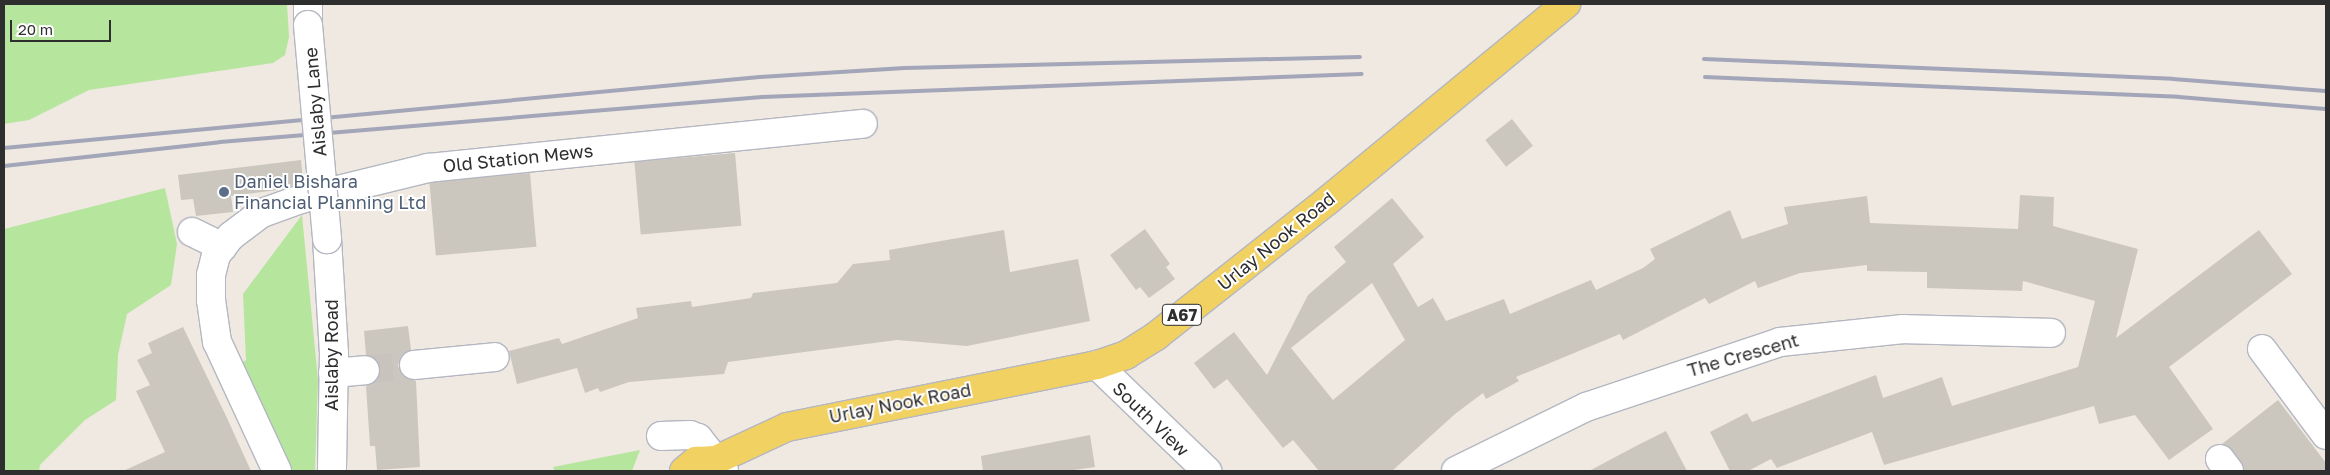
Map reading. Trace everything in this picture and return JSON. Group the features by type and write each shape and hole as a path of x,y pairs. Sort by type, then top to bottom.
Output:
{"main road":[{"name":"Urlay Nook Road","path":"684,471 696,460 717,468 787,427 1097,365 1126,355 1156,336 1566,4"}],"street":[{"name":"Aislaby Lane","path":"308,15 327,239"},
{"name":"Old Station Mews","path":"277,471 212,324 211,275 223,246 245,224 280,205 407,172 455,165 863,124"},
{"path":"192,232 223,246"},
{"name":"Aislaby Road","path":"327,239 333,373 332,471"},
{"name":"The Crescent","path":"1456,471 1586,407 1780,342 1903,329 2051,334"},
{"path":"2262,349 2326,435"},
{"path":"414,365 495,357"},
{"name":"South View","path":"1097,365 1207,471"},
{"path":"333,373 364,370"},
{"path":"661,436 690,434 717,468"}],"green space":[{"path":"4,4 287,4 289,37 285,55 273,63 89,90 29,120 4,124"},
{"path":"165,188 177,244 171,285 127,314 118,355 116,400 85,420 40,465 39,471 4,471 4,229"},
{"path":"302,215 318,380 315,471 290,471 240,364 246,360 243,294"},
{"path":"640,450 632,471 555,471 553,467"}],"building":[{"path":"1512,119 1533,146 1506,167 1485,140"},
{"path":"735,153 741,226 641,235 634,162"},
{"name":"Daniel Bishara Financial Planning Ltd","path":"301,160 303,182 278,190 231,196 233,212 196,216 193,199 181,200 178,175"},
{"path":"530,173 536,247 436,256 429,182"},
{"path":"2020,195 2054,197 2053,226 2138,249 2116,338 2259,230 2292,274 2169,367 2213,429 2169,460 2135,415 2099,424 2094,406 1884,465 1872,432 1777,468 1771,459 1748,471 1730,471 1710,432 1747,413 1752,422 1876,375 1883,398 1942,377 1952,406 2078,367 2095,301 2023,281 2022,291 1927,288 1927,272 1867,271 1867,265 1800,273 1758,288 1755,281 1709,304 1705,298 1623,340 1620,334 1516,377 1519,381 1486,399 1483,393 1455,414 1392,471 1319,471 1293,440 1283,448 1227,379 1214,389 1194,363 1234,332 1267,375 1308,295 1346,262 1334,247 1392,198 1424,237 1393,264 1418,307 1433,298 1446,321 1504,299 1510,314 1591,280 1596,290 1643,268 1655,259 1650,249 1730,210 1742,239 1788,224 1784,207 1867,196 1870,223 2018,229","holes":["1372,283 1405,340 1333,400 1291,348"]},
{"path":"1145,229 1170,264 1166,267 1175,279 1149,298 1140,287 1136,290 1110,255"},
{"path":"1004,230 1010,272 1078,259 1090,321 967,346 897,340 728,362 724,374 629,382 600,392 598,388 585,393 577,368 517,384 509,351 559,338 562,344 638,318 636,308 691,301 692,307 751,298 753,293 837,283 853,264 890,260 889,250"},
{"path":"408,326 411,350 400,358 398,366 402,374 416,381 420,467 377,470 375,446 370,446 366,386 374,382 380,368 377,361 366,355 364,331"},
{"path":"183,327 251,471 123,471 165,452 136,391 150,385 137,360 152,353 148,343"},
{"path":"2278,400 2326,463 2326,471 2244,471 2232,450 2222,444"},
{"path":"1666,431 1687,471 1589,471 1636,446"},
{"path":"1090,435 1095,467 1067,471 983,471 981,456"}],"tunnel":[{"path":"365,370 414,365"}],"railway":[{"path":"4,148 760,77 905,68 1360,57"},
{"path":"1704,59 2173,79 2326,91"},
{"path":"4,166 220,142 762,97 1362,74"},
{"path":"1705,77 2179,97 2326,109"}],"place":[{"name":"Daniel Bishara Financial Planning Ltd","path":"224,192"}]}
